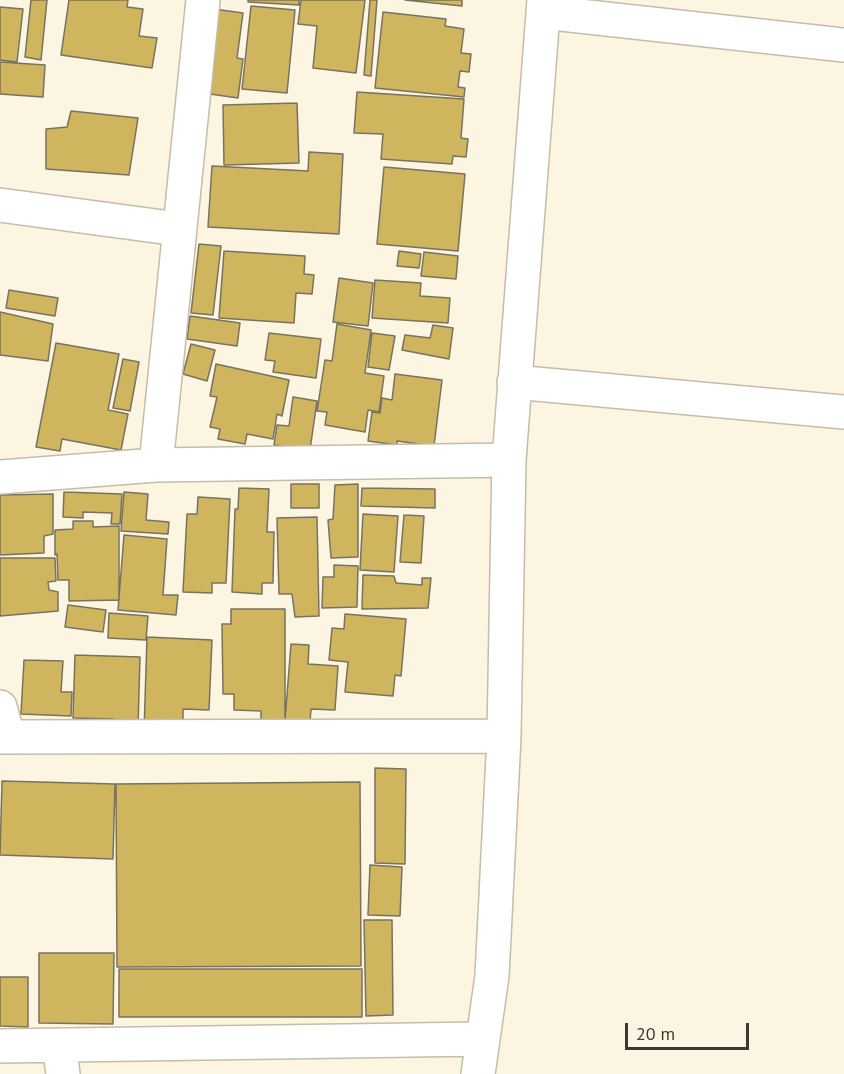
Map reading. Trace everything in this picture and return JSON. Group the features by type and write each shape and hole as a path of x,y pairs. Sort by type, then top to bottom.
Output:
{"street":[{"path":"156,465 178,229 203,0"},
{"path":"478,1074 481,1040 492,976 504,736 509,460 544,6 844,45"},
{"path":"0,205 178,229"},
{"path":"514,382 844,412"},
{"path":"0,477 156,465 509,460"},
{"path":"3,727 504,736"},
{"path":"0,1046 61,1059 481,1040"}],"building":[{"path":"31,0 47,0 41,60 25,57"},
{"path":"69,0 128,0 127,7 143,9 139,36 157,38 152,68 61,55"},
{"path":"248,0 299,0 299,5 248,2"},
{"path":"301,0 365,0 356,73 313,68 317,26 298,24"},
{"path":"370,0 377,0 371,76 364,75"},
{"path":"405,0 462,0 462,6"},
{"path":"251,6 295,10 287,93 242,89"},
{"path":"0,7 23,9 17,62 0,60"},
{"path":"214,9 243,13 237,58 243,59 238,98 203,93"},
{"path":"383,12 446,19 445,26 464,29 461,53 471,54 469,72 460,71 458,87 465,88 464,97 375,88"},
{"path":"0,62 45,65 43,97 0,94"},
{"path":"357,92 464,99 461,138 468,139 466,157 453,156 452,164 381,159 383,134 354,133"},
{"path":"297,103 299,163 224,165 223,105"},
{"path":"71,111 138,118 129,175 46,169 46,129 67,127"},
{"path":"309,152 343,154 339,234 208,227 212,166 308,171"},
{"path":"384,167 465,174 458,251 377,244"},
{"path":"199,244 221,246 213,315 191,313"},
{"path":"224,251 305,256 304,274 314,275 312,294 296,293 294,323 219,318"},
{"path":"399,251 421,254 419,268 397,266"},
{"path":"424,252 458,256 456,279 421,276"},
{"path":"339,278 373,283 368,326 333,322"},
{"path":"375,280 421,283 420,296 450,298 448,323 372,318"},
{"path":"9,290 58,298 55,316 6,308"},
{"path":"0,312 53,324 48,361 0,355"},
{"path":"190,316 240,323 237,346 187,339"},
{"path":"337,324 371,330 365,373 384,376 379,412 368,410 365,432 325,425 327,412 317,411 325,360 332,361"},
{"path":"433,325 453,328 449,359 402,350 405,335 430,338"},
{"path":"269,333 321,339 316,378 273,372 275,361 265,360"},
{"path":"372,333 395,336 389,370 368,367"},
{"path":"56,343 119,354 108,410 128,414 121,450 62,439 60,451 36,447"},
{"path":"191,344 215,350 207,381 183,374"},
{"path":"123,359 139,362 130,411 113,408"},
{"path":"216,364 289,380 282,416 277,414 273,439 247,434 245,444 218,439 220,429 210,427 217,397 210,396"},
{"path":"395,374 442,380 434,446 397,441 397,445 368,441 372,412 380,413 382,398 392,400"},
{"path":"293,397 317,401 310,450 274,445 277,425 289,426"},
{"path":"291,484 319,484 319,508 291,508"},
{"path":"358,484 358,557 331,558 328,520 333,519 335,485"},
{"path":"239,488 269,489 267,532 274,532 273,583 262,583 262,594 232,592 235,509 238,509"},
{"path":"362,488 435,489 435,508 361,506"},
{"path":"64,492 122,494 120,524 111,524 112,513 83,512 83,518 63,517"},
{"path":"124,492 148,494 146,520 169,522 168,534 121,531"},
{"path":"53,494 53,534 44,536 44,553 0,555 0,495"},
{"path":"198,497 230,499 226,583 212,583 212,593 183,592 187,514 197,514"},
{"path":"363,514 398,516 394,572 360,570"},
{"path":"404,515 424,516 421,563 400,562"},
{"path":"317,517 319,616 295,617 292,594 279,594 277,518"},
{"path":"73,521 93,521 93,527 119,526 119,600 69,601 69,580 58,580 55,530 73,529"},
{"path":"124,535 167,539 163,595 178,595 176,615 118,610"},
{"path":"0,558 55,558 56,581 48,582 49,590 58,592 58,611 0,616"},
{"path":"334,565 358,566 357,607 322,608 323,577 334,577"},
{"path":"363,575 394,576 396,583 422,585 422,578 431,578 428,608 362,609"},
{"path":"68,605 106,610 103,632 65,627"},
{"path":"231,609 285,609 285,724 261,725 261,711 234,710 234,694 223,694 222,624 231,624"},
{"path":"109,613 148,616 146,640 108,638"},
{"path":"345,614 406,619 401,676 395,675 393,696 345,692 348,662 329,660 332,628 344,629"},
{"path":"147,637 212,640 209,710 183,709 183,734 144,732"},
{"path":"291,644 309,645 308,664 338,666 335,710 311,709 309,735 284,733"},
{"path":"75,655 140,657 138,727 114,727 114,719 73,718"},
{"path":"24,660 63,661 61,692 72,692 71,716 21,714"},
{"path":"375,768 406,769 405,864 375,863"},
{"path":"2,781 115,784 113,859 0,855"},
{"path":"360,782 361,966 117,967 116,784"},
{"path":"370,865 402,867 400,916 368,915"},
{"path":"364,920 392,920 393,1015 366,1016"},
{"path":"39,953 114,953 113,1024 39,1023"},
{"path":"119,969 362,969 362,1017 119,1017"},
{"path":"0,977 28,977 28,1027 0,1026"}]}
